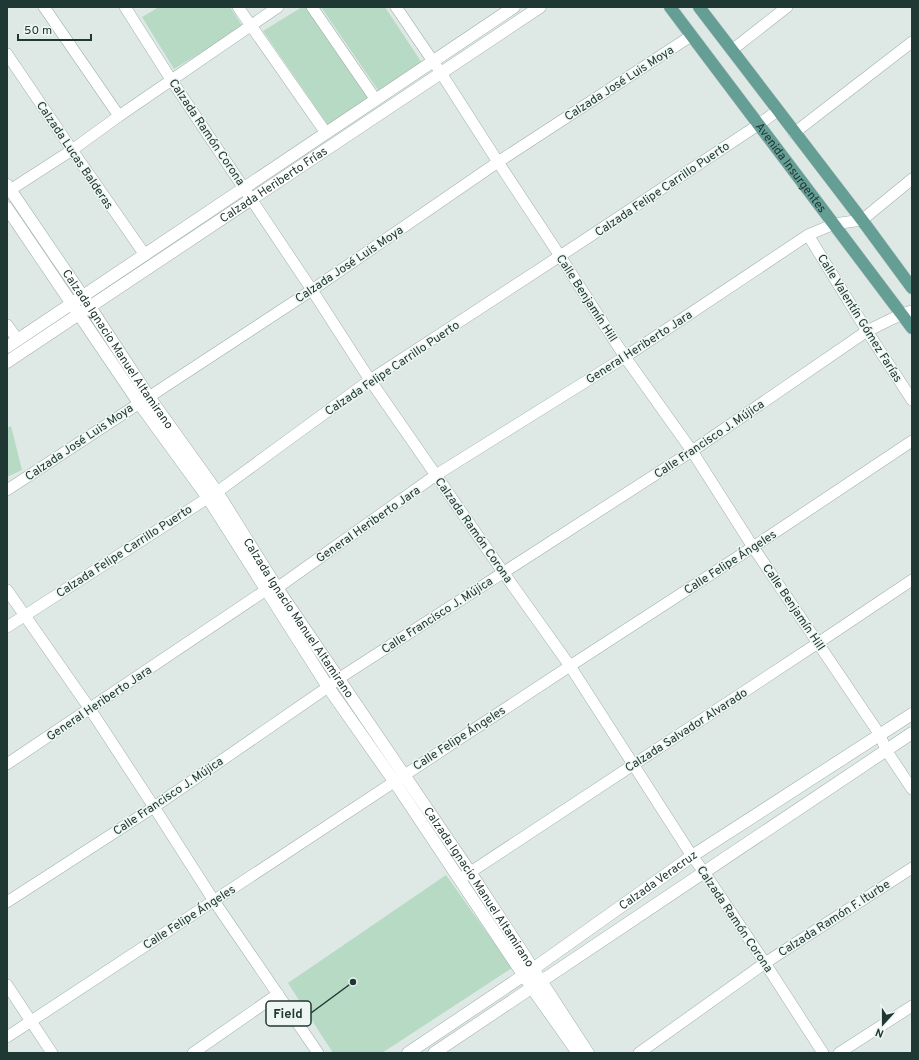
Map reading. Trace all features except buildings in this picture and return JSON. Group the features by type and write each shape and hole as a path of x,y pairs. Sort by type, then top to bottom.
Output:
{"main road":[{"name":"Avenida Insurgentes","path":"670,7 834,224 907,313 912,328"},
{"name":"Avenida Insurgentes","path":"699,7 777,111 862,220 912,288"}],"street":[{"path":"44,7 119,116"},
{"name":"Calzada Ramón Corona","path":"125,7 172,81 252,199 370,380 570,666 692,856 765,963 823,1053"},
{"path":"238,7 326,133"},
{"path":"8,189 72,150 278,7"},
{"path":"312,7 376,100"},
{"name":"Calle Benjamín Hill","path":"396,7 441,73 625,357 692,451 754,547 880,735 886,750 912,789"},
{"name":"Calzada Heriberto Frías","path":"7,347 514,7"},
{"name":"Calzada Heriberto Frías","path":"7,362 540,7"},
{"path":"732,50 787,7"},
{"name":"Calzada José Luis Moya","path":"7,490 312,290 498,162 691,36"},
{"path":"794,133 912,42"},
{"name":"Calzada Lucas Balderas","path":"7,54 145,255"},
{"name":"Calzada Felipe Carrillo Puerto","path":"7,627 212,495 370,380 560,256 777,111"},
{"path":"862,220 912,179"},
{"name":"Calzada Ignacio Manuel Altamirano","path":"8,189 83,296 144,400"},
{"name":"Calzada Ignacio Manuel Altamirano","path":"7,208 72,304 144,400 212,495 272,589 328,687 399,778"},
{"name":"General Heriberto Jara","path":"7,764 272,589 436,476 625,357 808,236 834,224 862,220"},
{"name":"Calle Valentín Gómez Farías","path":"808,236 912,400"},
{"name":"Calle Francisco J. Mújica","path":"7,902 154,806 338,679 692,451 867,331 907,313"},
{"path":"7,325 18,340"},
{"name":"Calle Felipe Ángeles","path":"7,1038 399,778 754,547 912,441"},
{"name":"Calzada Salvador Alvarado","path":"465,876 912,580"},
{"name":"Calzada Ignacio Manuel Altamirano","path":"272,589 338,679 399,778 528,972 588,1053"},
{"path":"7,590 90,709 214,901 318,1053"},
{"name":"Calzada Veracruz","path":"408,1053 528,972 692,856 912,714"},
{"name":"Calzada Veracruz","path":"434,1053 912,733"},
{"name":"Calzada Ramón F. Iturbe","path":"639,1053 765,963 912,868"},
{"path":"7,984 52,1053"},
{"name":"Calzada Ignacio Manuel Altamirano","path":"537,985 578,1053"},
{"path":"193,1053 278,994"},
{"path":"839,1053 912,1006"}],"green space":[{"path":"159,7 230,7 243,27 174,69 142,17"},
{"path":"302,7 316,7 373,98 330,128 263,31"},
{"path":"321,7 385,7 422,63 380,93"},
{"path":"11,426 22,470 7,477 7,428"},
{"path":"446,875 512,968 382,1053 333,1053 288,983"}],"place":[{"name":"Field","path":"353,982"}]}
